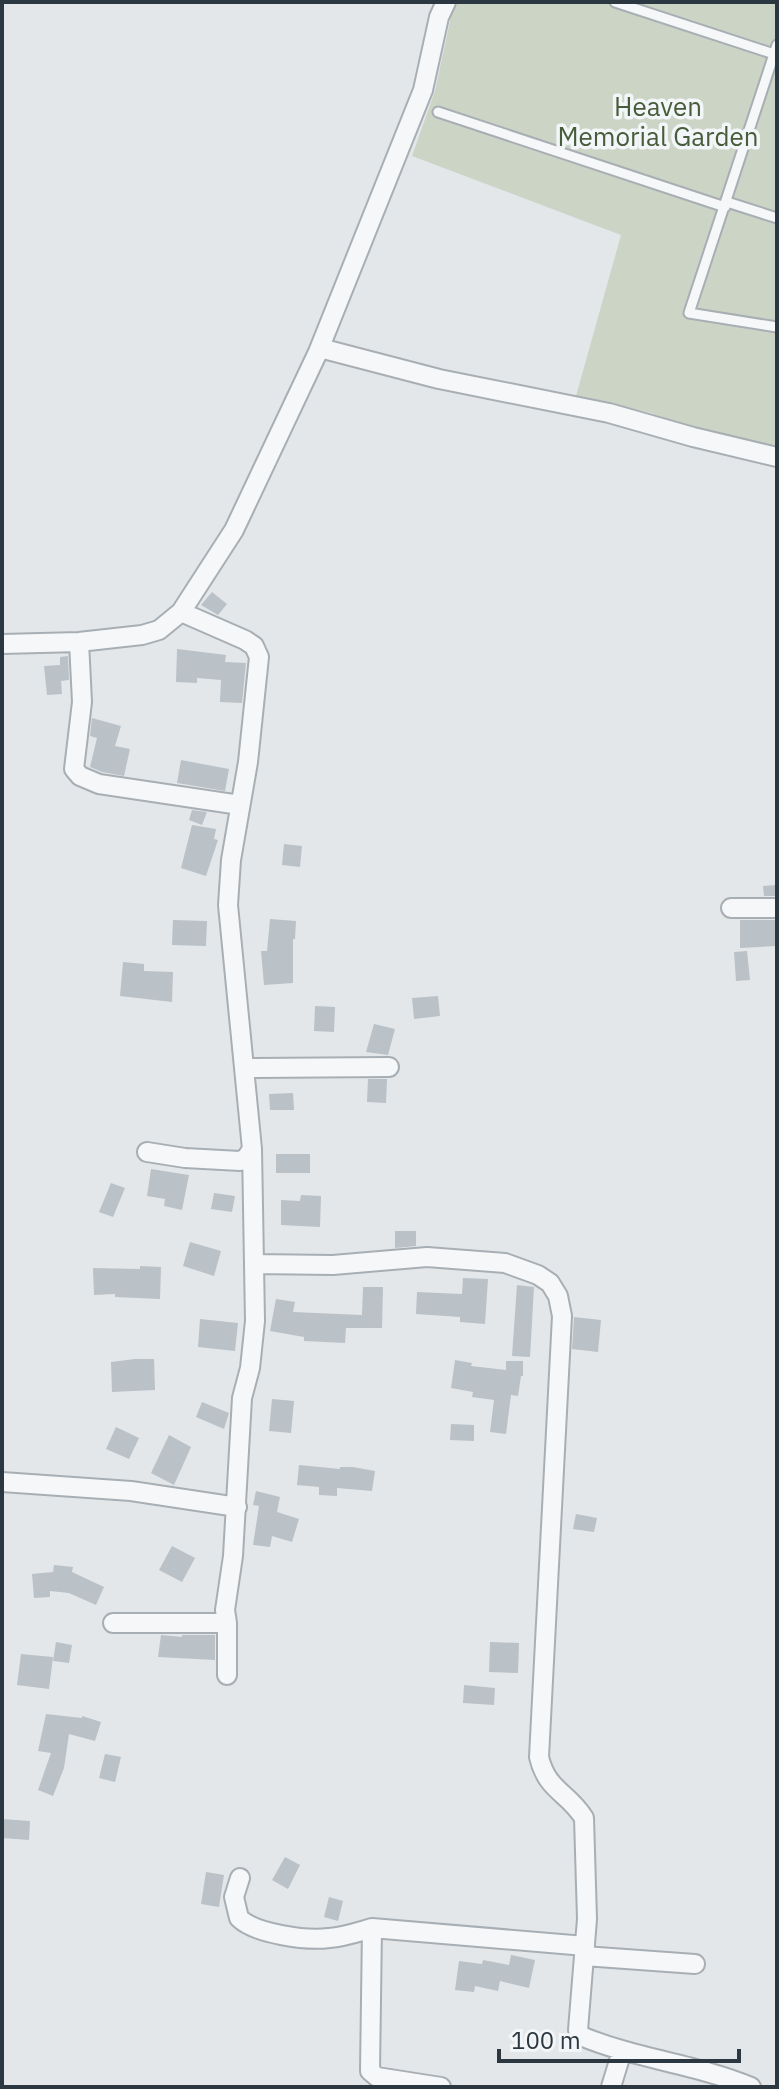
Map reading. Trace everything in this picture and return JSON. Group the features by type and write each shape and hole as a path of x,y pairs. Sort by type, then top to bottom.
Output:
{"street":[{"path":"2,644 124,638 159,630 181,612 234,530 320,348 423,90 439,17 446,2"},
{"path":"320,348 439,379 621,416 777,457"},
{"path":"181,612 245,640 254,646 259,657 255,708 231,860 228,905 252,1149 255,1321 250,1368 242,1398 237,1507 225,1610 227,1675"},
{"path":"79,642 81,712 74,769 80,776 99,784 240,805"},
{"path":"731,908 777,908"},
{"path":"244,1068 389,1067"},
{"path":"147,1152 240,1161 252,1149"},
{"path":"254,1264 333,1265 427,1257 505,1263 538,1275 550,1283 558,1296 562,1316 560,1390 539,1748 543,1771 549,1782 584,1818 587,1898 578,2030 581,2036 622,2051 688,2066 751,2087"},
{"path":"2,1482 144,1492 237,1507"},
{"path":"113,1623 227,1623"},
{"path":"240,1878 234,1897 239,1918 259,1930 312,1939 338,1937 372,1928 695,1964"},
{"path":"372,1928 370,2071 377,2077 441,2087"},
{"path":"611,2087 622,2051"}],"lane":[{"path":"615,2 776,52 689,313 777,327"},
{"path":"438,112 777,218"}],"green space":[{"name":"Heaven Memorial Garden","path":"458,2 777,2 777,452 715,442 651,413 576,396 621,235 412,156 435,91 452,12"}],"building":[{"path":"212,592 227,604 218,615 201,605"},
{"path":"177,649 226,655 225,662 246,663 242,703 220,702 221,680 197,678 197,683 176,682"},
{"path":"68,656 69,680 61,681 62,694 47,695 44,666 60,665 60,657"},
{"path":"92,718 121,726 115,746 130,749 124,776 90,767 97,738 90,736"},
{"path":"181,760 229,769 225,791 177,783"},
{"path":"192,810 207,812 202,825 189,820"},
{"path":"192,825 216,829 214,839 218,840 206,876 181,868"},
{"path":"284,844 302,846 300,867 282,865"},
{"path":"777,885 777,896 764,896 763,886"},
{"path":"270,919 296,921 293,983 264,985 261,951 267,951"},
{"path":"173,920 207,921 206,946 172,945"},
{"path":"740,920 777,920 777,946 740,948"},
{"path":"747,951 750,980 736,981 734,952"},
{"path":"123,962 144,964 144,971 173,972 172,1002 120,996"},
{"path":"438,996 440,1016 414,1019 412,998"},
{"path":"315,1006 335,1007 334,1032 314,1031"},
{"path":"374,1024 395,1029 388,1055 366,1052"},
{"path":"368,1079 387,1079 386,1103 367,1102"},
{"path":"293,1093 294,1110 270,1110 269,1094"},
{"path":"276,1154 310,1154 310,1173 276,1173"},
{"path":"151,1169 189,1175 182,1210 164,1206 165,1199 147,1196"},
{"path":"111,1183 125,1188 113,1217 99,1212"},
{"path":"214,1193 235,1196 232,1212 211,1209"},
{"path":"301,1195 321,1196 320,1227 281,1225 281,1200 300,1201"},
{"path":"395,1231 416,1231 416,1246 395,1248"},
{"path":"190,1242 221,1251 214,1276 183,1266"},
{"path":"140,1266 161,1267 160,1299 94,1295 93,1268 140,1269"},
{"path":"463,1278 488,1279 485,1324 460,1322 460,1317 416,1314 417,1292 462,1294"},
{"path":"517,1285 534,1287 530,1357 512,1356"},
{"path":"363,1287 383,1287 382,1328 346,1328 345,1343 304,1341 304,1337 270,1331 276,1299 295,1302 293,1312 362,1315"},
{"path":"574,1317 601,1320 598,1352 572,1349"},
{"path":"200,1319 238,1323 235,1351 198,1347"},
{"path":"154,1359 155,1390 112,1392 111,1362"},
{"path":"455,1360 472,1363 471,1366 506,1370 506,1361 523,1361 518,1396 511,1395 506,1434 490,1432 494,1400 472,1397 473,1392 451,1388"},
{"path":"272,1399 294,1401 291,1433 269,1431"},
{"path":"202,1402 229,1413 224,1429 196,1417"},
{"path":"451,1424 474,1425 474,1441 450,1440"},
{"path":"116,1427 139,1438 129,1459 106,1449"},
{"path":"169,1435 191,1447 174,1485 151,1473"},
{"path":"299,1465 375,1471 372,1491 337,1488 337,1496 319,1495 319,1487 297,1485"},
{"path":"256,1491 280,1497 277,1512 299,1519 292,1542 272,1536 270,1547 253,1545 259,1506 253,1505"},
{"path":"576,1514 597,1518 594,1532 573,1529"},
{"path":"172,1546 195,1558 182,1582 159,1570"},
{"path":"54,1565 73,1567 72,1572 104,1587 96,1605 69,1593 50,1591 50,1597 34,1598 32,1574 53,1572"},
{"path":"161,1635 215,1635 215,1660 158,1657"},
{"path":"56,1642 72,1645 69,1663 53,1661"},
{"path":"490,1642 519,1643 518,1673 489,1672"},
{"path":"21,1654 53,1657 49,1689 17,1685"},
{"path":"464,1685 495,1688 494,1705 463,1703"},
{"path":"46,1714 82,1716 101,1722 95,1741 69,1734 64,1768 53,1796 38,1790 51,1753 38,1751"},
{"path":"105,1754 121,1757 115,1782 99,1778"},
{"path":"2,1819 30,1821 29,1840 2,1838"},
{"path":"285,1857 300,1865 288,1889 272,1880"},
{"path":"206,1872 224,1875 219,1907 201,1904"},
{"path":"329,1897 343,1901 338,1921 324,1917"},
{"path":"511,1955 535,1960 529,1988 500,1981 498,1991 475,1986 474,1992 455,1990 459,1961 482,1964 483,1960 509,1965"}]}
